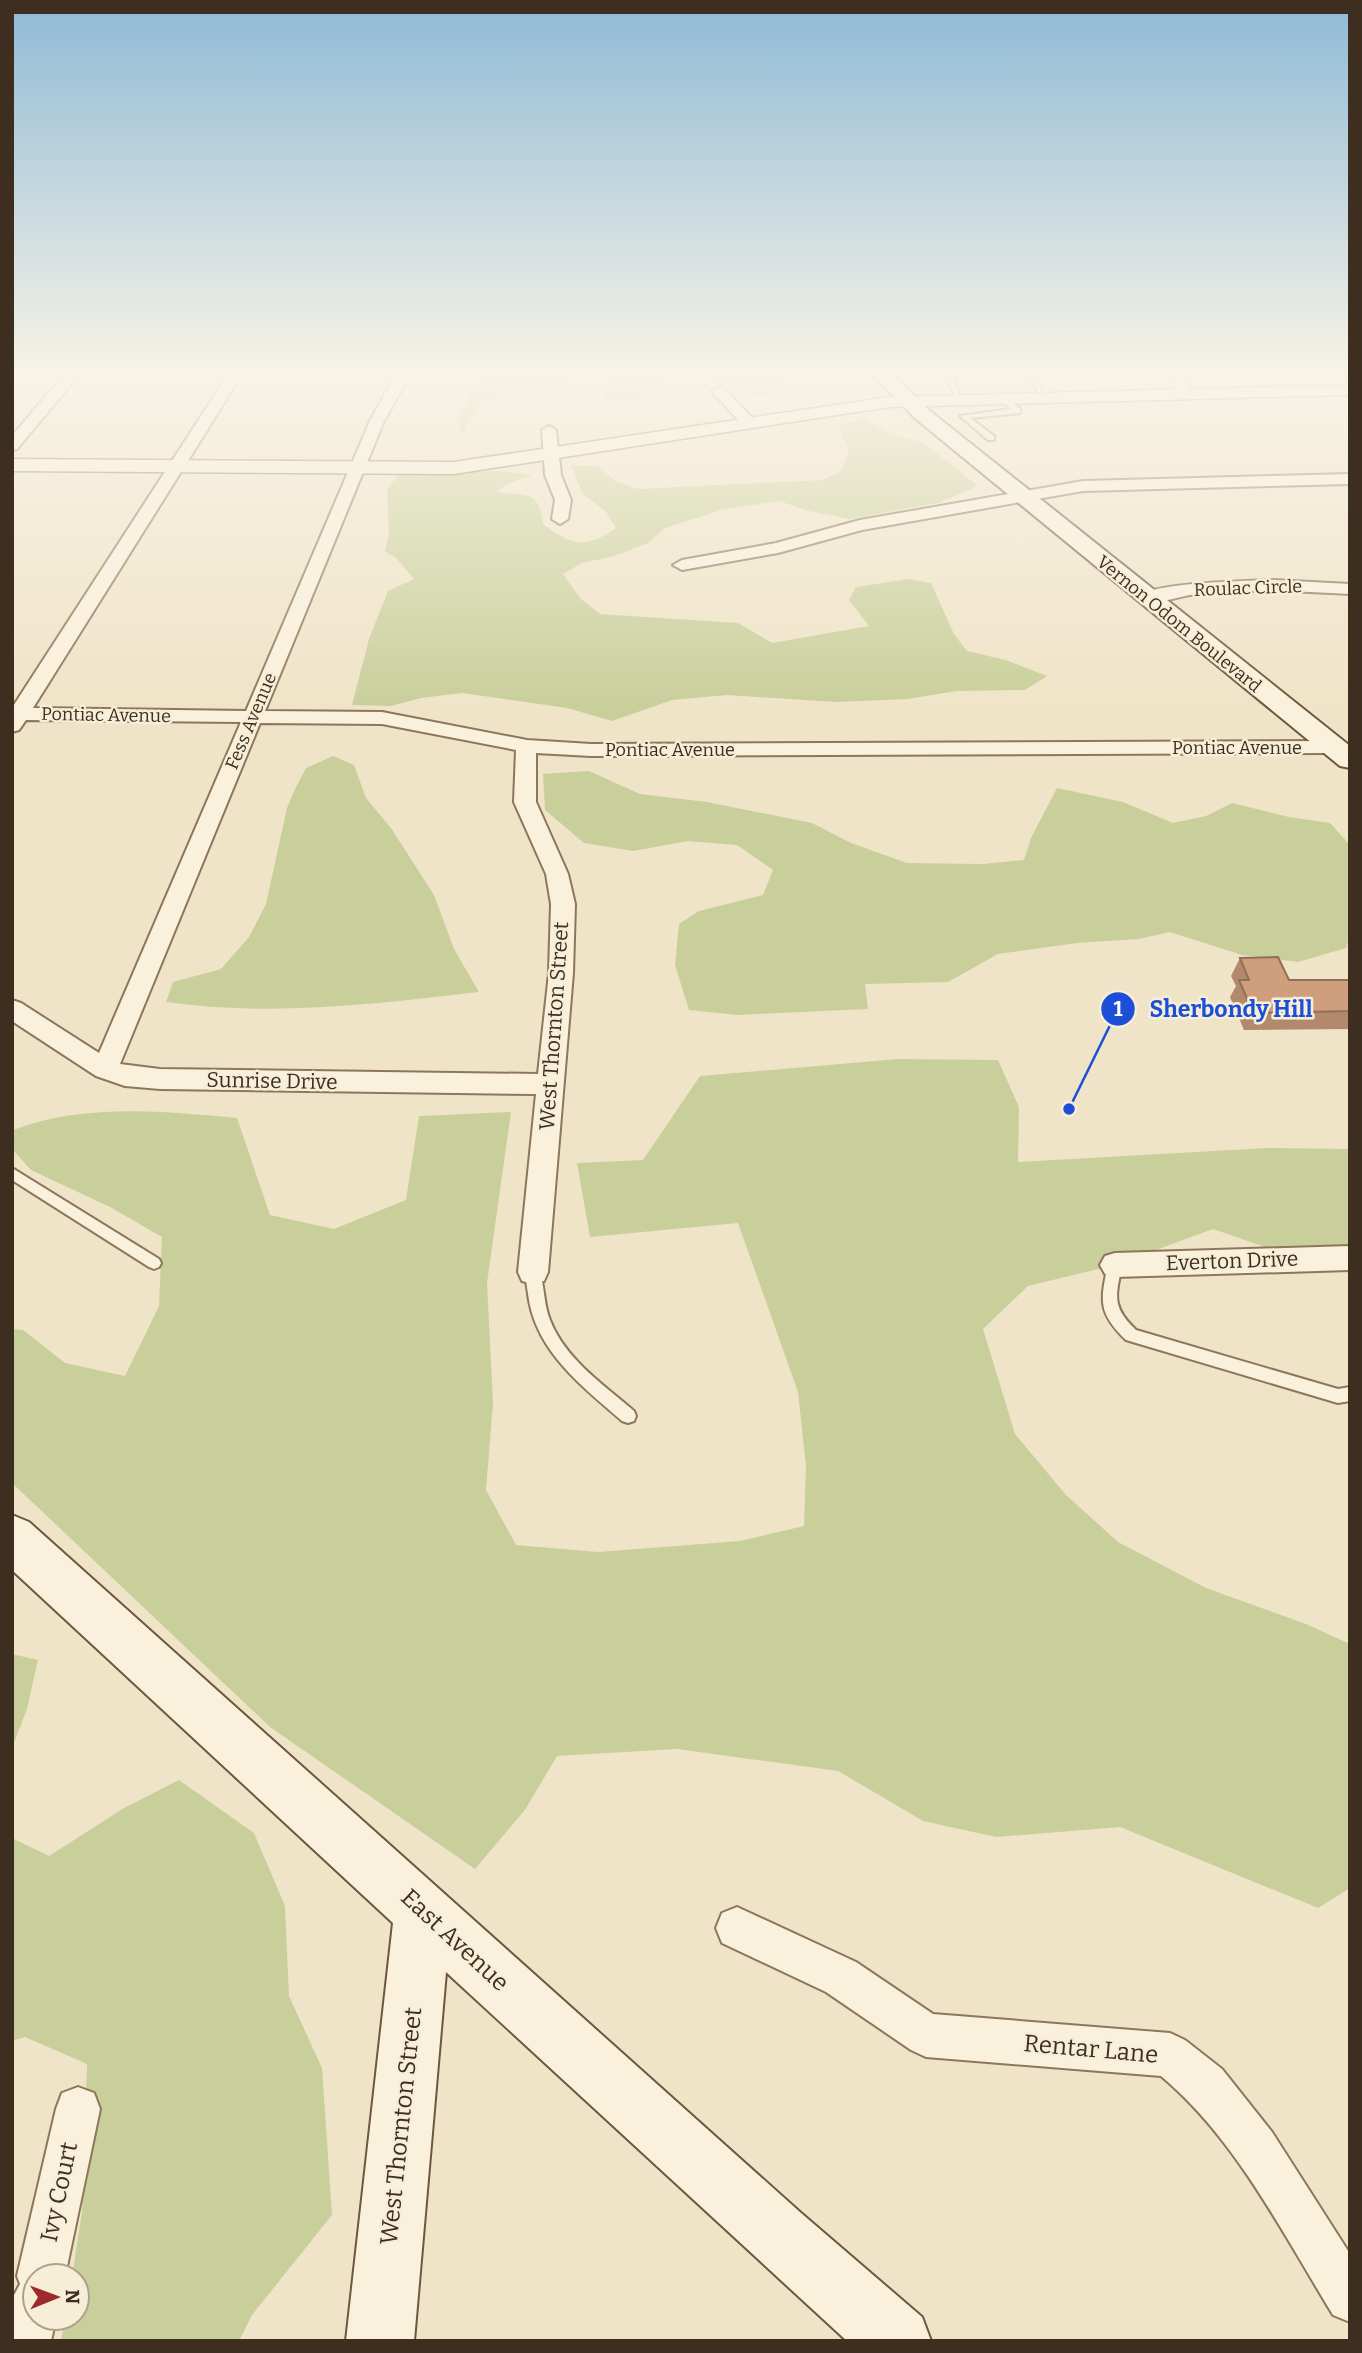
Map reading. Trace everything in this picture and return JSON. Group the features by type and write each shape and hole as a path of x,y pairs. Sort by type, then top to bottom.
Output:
{"main road":[{"name":"Vernon Odom Boulevard","path":"1010,486 1340,754"},
{"name":"East Avenue","path":"12,1538 778,2236 898,2341"},
{"name":"West Thornton Street","path":"380,2341 423,1910"}],"street":[{"path":"15,718 163,486"},
{"name":"Fess Avenue","path":"106,1069 349,486"},
{"path":"557,486 563,500 560,519"},
{"path":"682,565 778,548 860,525 1090,486"},
{"name":"Roulac Circle","path":"1147,597 1221,587 1295,585 1350,589"},
{"name":"Pontiac Avenue","path":"15,718 382,718 527,746 592,750 1340,754"},
{"name":"West Thornton Street","path":"527,746 524,766 525,802 556,874 563,904 563,944 533,1272"},
{"name":"Sunrise Drive","path":"12,1009 106,1069 125,1076 160,1079 551,1084"},
{"name":"Everton Drive","path":"1115,1265 1350,1258"},
{"name":"Rentar Lane","path":"737,1928 841,1977 926,2035 1170,2055 1206,2085 1256,2148 1350,2298"},
{"name":"Ivy Court","path":"44,2262 78,2109"}],"lane":[{"path":"12,1174 154,1264"},
{"path":"1115,1265 1108,1301 1112,1318 1131,1335 1338,1396 1350,1394"},
{"path":"533,1272 534,1296 548,1338 569,1364 628,1416"}],"green space":[{"path":"390,486 505,486 496,492 530,496 538,505 543,524 562,537 579,542 596,539 616,528 606,512 582,493 579,486 629,486 639,489 704,486 978,486 938,503 850,519 809,511 779,501 721,510 665,528 648,543 614,556 582,563 563,574 580,598 600,614 738,623 772,643 869,626 849,600 856,587 909,579 931,583 954,634 967,651 1006,660 1047,676 1025,690 956,691 908,699 836,702 727,695 672,700 612,721 567,708 462,693 421,698 391,706 352,705 369,639 388,591 414,579 395,557 385,552 389,532 387,490"},
{"path":"333,756 354,765 366,798 391,828 434,895 454,949 479,992 283,1009 166,1002 173,982 221,969 249,937 266,904 287,808 295,789 306,768"},
{"path":"589,771 640,794 707,802 812,823 851,843 907,863 983,864 1024,860 1031,838 1057,788 1123,802 1173,823 1206,816 1232,803 1289,817 1330,823 1350,845 1350,935 1346,948 1298,962 1242,955 1170,932 1139,939 1077,943 998,954 948,982 865,984 868,1009 737,1015 689,1010 675,965 679,924 699,911 763,895 773,870 737,845 688,841 633,851 584,843 545,810 543,774"},
{"path":"898,1059 998,1060 1019,1107 1018,1162 1267,1148 1350,1149 1350,1258 1299,1259 1213,1229 1115,1265 1028,1286 983,1329 1015,1434 1066,1495 1118,1542 1206,1588 1306,1624 1350,1644 1350,1888 1318,1908 1120,1827 996,1837 923,1821 838,1771 677,1749 557,1756 525,1810 475,1869 270,1727 12,1483 12,1329 23,1330 65,1363 125,1376 159,1306 162,1237 110,1207 31,1170 12,1149 13,1130 40,1121 95,1112 181,1113 237,1118 270,1215 334,1229 406,1200 419,1116 511,1112 487,1283 493,1403 486,1490 516,1545 598,1552 740,1541 804,1526 806,1466 798,1392 738,1223 590,1237 577,1163 643,1160 700,1076"},
{"path":"12,1654 38,1660 27,1709 12,1748"},
{"path":"179,1780 254,1833 285,1906 289,1996 322,2068 332,2215 252,2315 239,2341 61,2341 63,2332 91,2332 91,2262 74,2262 82,2212 87,2064 25,2037 12,2041 12,1838 49,1856 124,1808"}],"building":[{"path":"1278,957 1289,980 1350,980 1350,1011 1253,1013 1239,980 1249,980 1240,958"}],"place":[{"name":"Sherbondy Hill","path":"1069,1109"}]}
